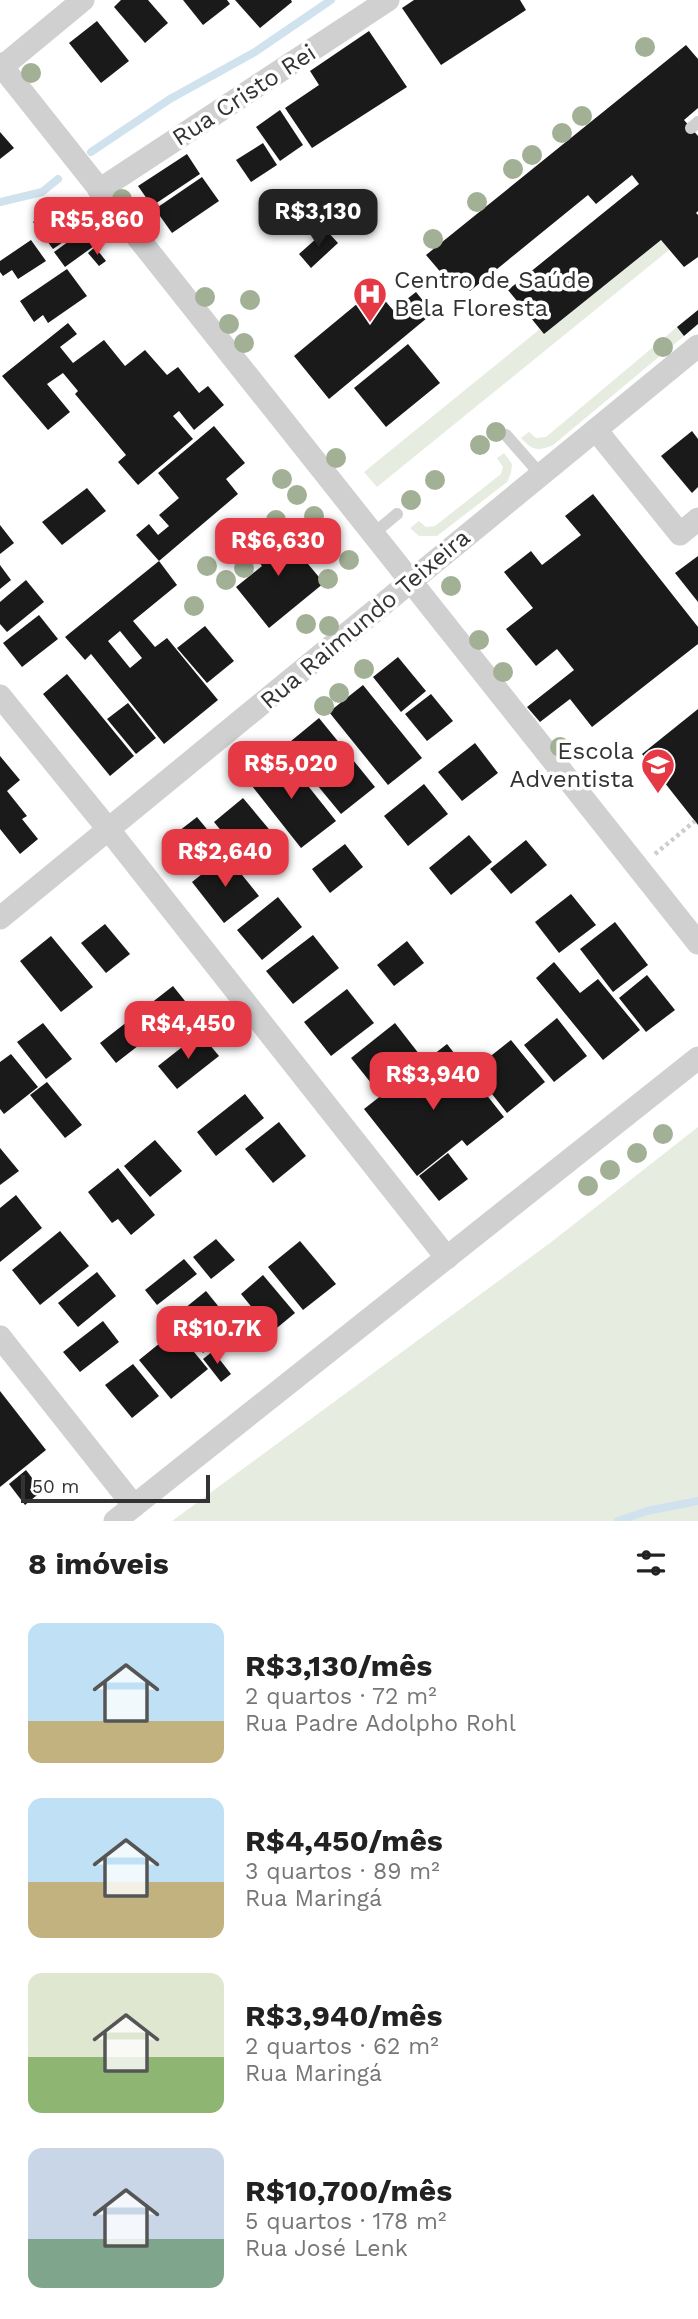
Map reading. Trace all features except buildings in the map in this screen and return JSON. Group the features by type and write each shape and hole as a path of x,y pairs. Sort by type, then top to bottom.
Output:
{"street":[{"path":"83,0 1,66 698,943"},
{"name":"Rua Cristo Rei","path":"99,190 388,0"},
{"name":"Rua Raimundo Teixeira","path":"0,918 698,346"},
{"path":"596,430 680,534 698,519"},
{"path":"0,696 447,1258"},
{"path":"115,1521 698,1058"},
{"path":"0,1337 134,1506"}],"lane":[{"path":"506,435 541,475"},
{"path":"373,534 397,513"}],"path":[{"path":"638,868 695,821"}],"shaded area":[{"path":"661,240 669,250 377,487 364,472 540,329 544,334"},
{"path":"677,327 684,336 553,445 535,449 521,438 529,432 536,438 546,437"},
{"path":"504,453 512,464 507,482 437,536 419,536 410,528 419,521 426,527 435,526 501,474 503,467 497,458"},
{"path":"698,1127 698,1521 172,1521 550,1243"}],"waterway":[{"path":"91,152 170,99 255,52 331,0"},
{"path":"0,202 42,192 58,179"},
{"path":"618,1521 647,1511 698,1501"}],"place":[{"name":"Centro de Saúde Bela Floresta","path":"370,324"},
{"name":"Escola Adventista","path":"658,795"}]}
